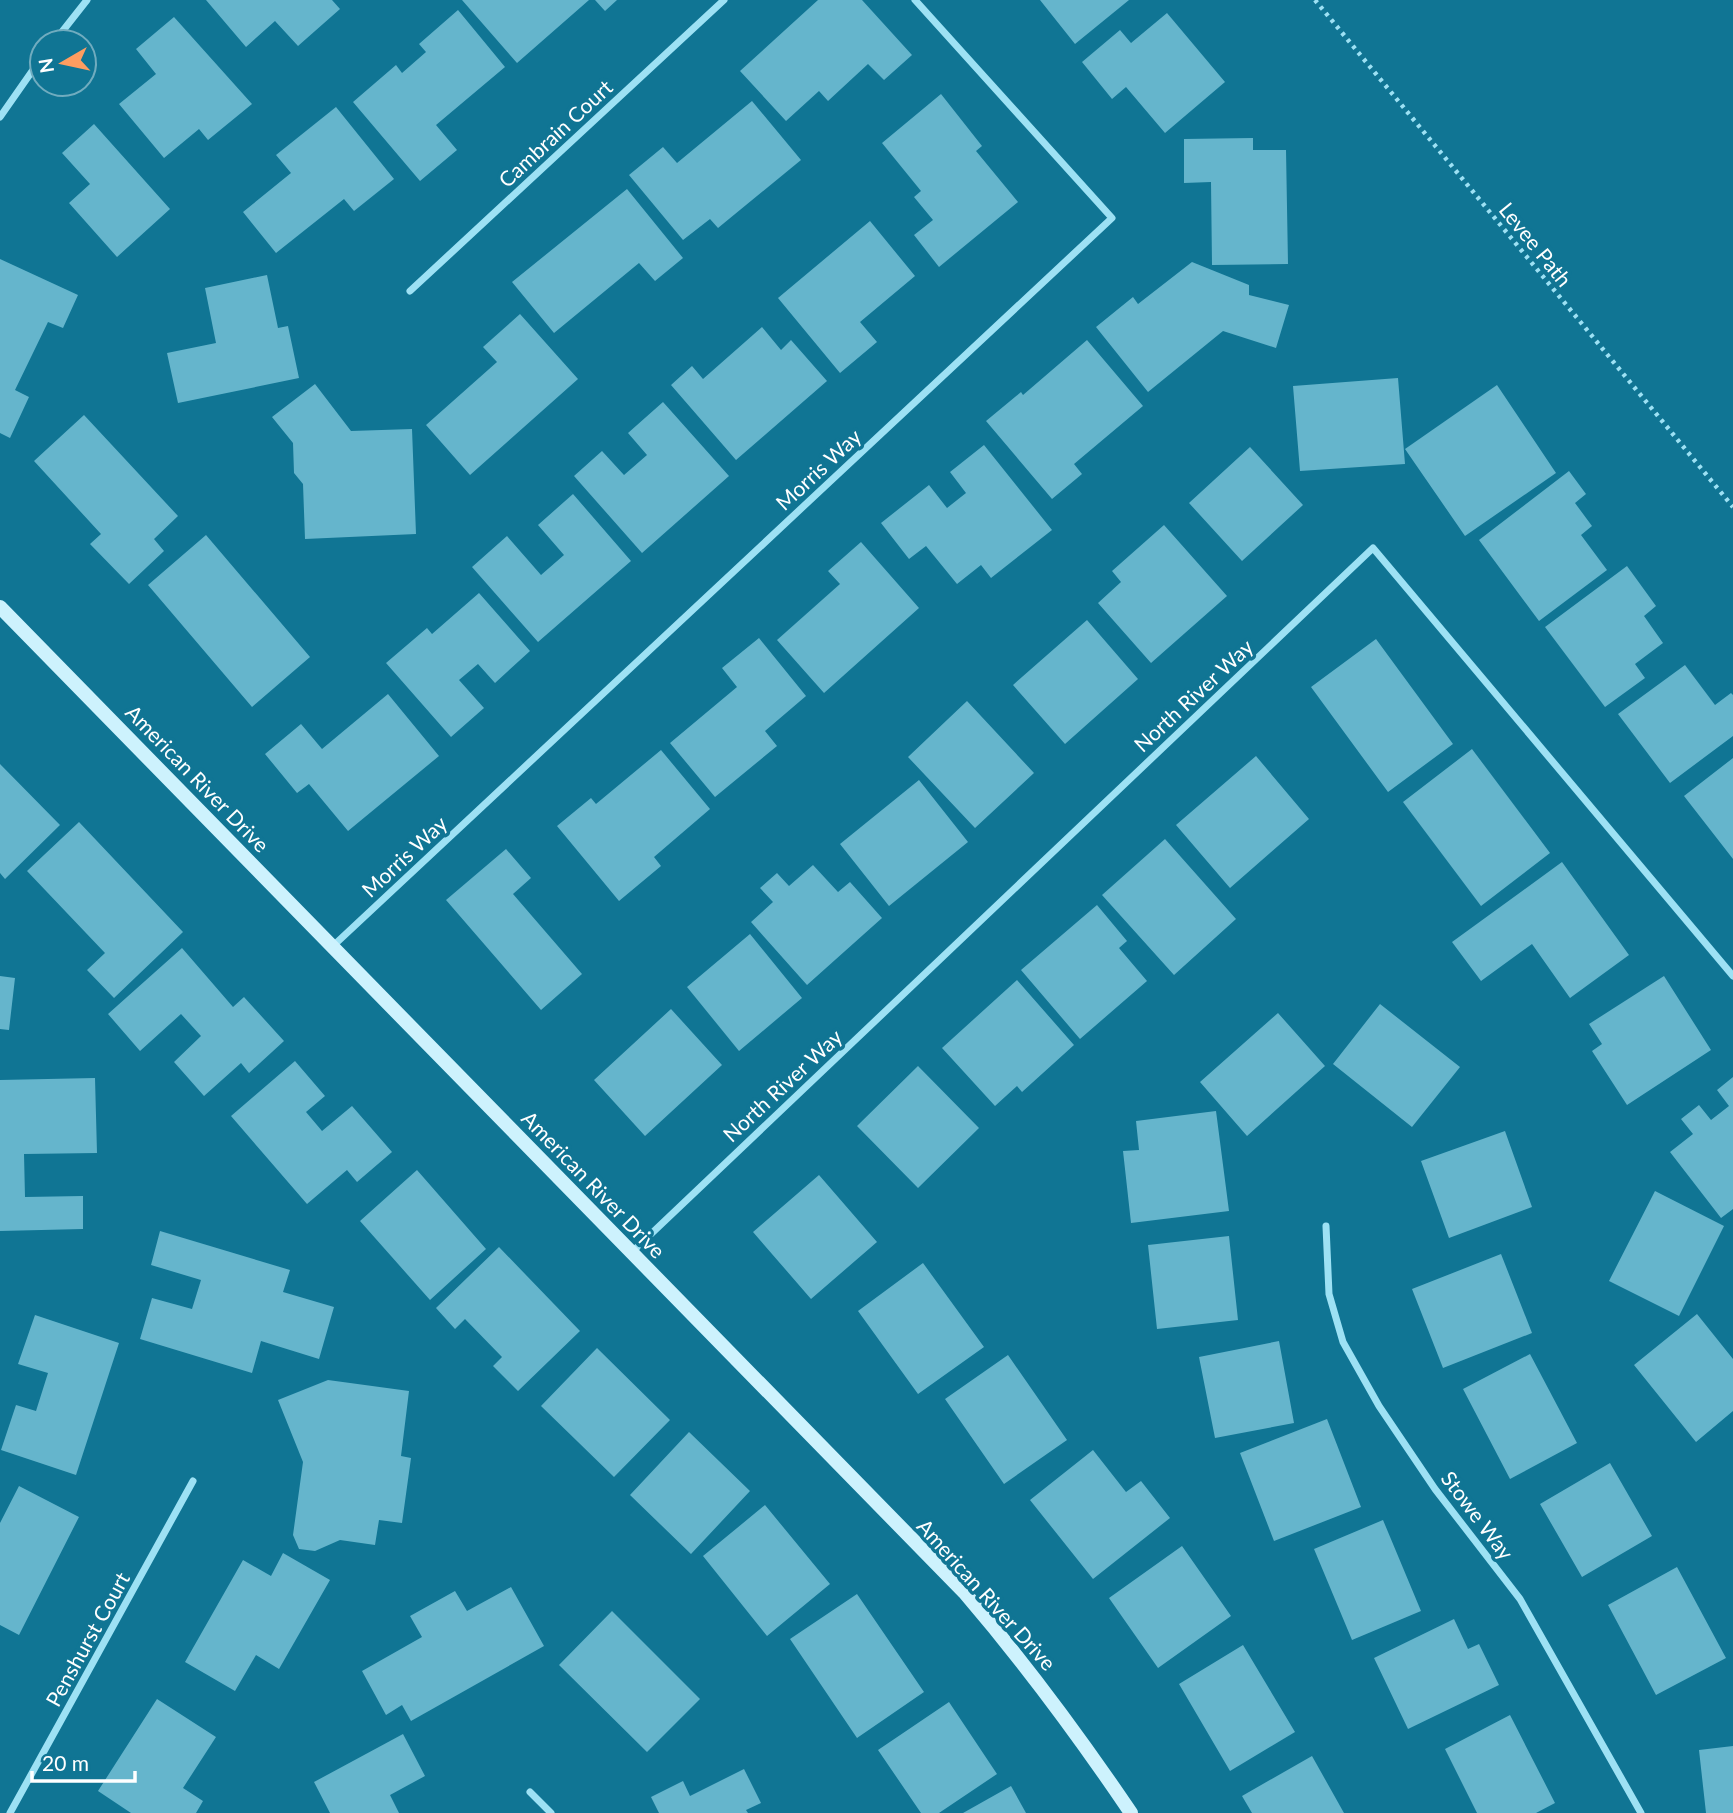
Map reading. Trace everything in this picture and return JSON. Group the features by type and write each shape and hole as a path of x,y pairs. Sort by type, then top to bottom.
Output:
{"street":[{"path":"65,28 87,0"},
{"name":"Cambrain Court","path":"410,291 724,0"},
{"name":"Morris Way","path":"333,946 1112,219 915,0"},
{"path":"0,117 28,77"},
{"name":"North River Way","path":"632,1252 1373,548 1733,976"},
{"name":"American River Drive","path":"0,607 964,1592 1077,1732 1130,1813"},
{"name":"Stowe Way","path":"1326,1226 1329,1294 1343,1342 1378,1406 1435,1489 1520,1599 1641,1813"},
{"name":"Penshurst Court","path":"10,1813 193,1481"},
{"path":"530,1792 551,1813"}],"path":[{"name":"Levee Path","path":"1315,0 1733,507"}],"building":[{"path":"206,0 332,0 340,9 298,46 275,21 246,47"},
{"path":"462,0 589,0 517,63"},
{"path":"595,0 617,0 605,11"},
{"path":"818,0 862,0 912,55 884,80 868,64 828,101 819,91 786,121 740,71"},
{"path":"1040,0 1129,0 1075,44"},
{"path":"458,10 505,67 436,125 457,150 420,181 353,102 396,65 402,73 426,52 419,44"},
{"path":"1167,13 1225,82 1165,133 1126,87 1112,99 1082,62 1120,30 1131,43"},
{"path":"174,17 252,104 208,140 199,129 164,158 119,104 156,74 136,49"},
{"path":"941,94 982,146 976,151 1018,202 939,267 914,235 933,220 914,197 921,191 882,143"},
{"path":"752,101 801,160 718,228 710,219 683,240 629,175 663,147 677,163"},
{"path":"336,107 394,179 354,211 344,199 276,253 243,212 291,173 276,155"},
{"path":"94,124 170,209 117,257 69,203 90,184 62,153"},
{"path":"1253,138 1253,150 1286,150 1288,264 1212,265 1211,182 1184,183 1184,139"},
{"path":"627,189 683,258 655,281 639,263 554,333 512,282"},
{"path":"870,221 915,276 860,322 877,342 840,373 778,298"},
{"path":"0,259 78,295 63,328 48,322 15,390 29,397 10,438 0,433"},
{"path":"1192,262 1249,285 1249,295 1289,305 1276,348 1223,331 1148,392 1096,327 1133,297 1138,304"},
{"path":"267,275 278,328 288,326 299,378 178,403 167,353 216,343 205,288"},
{"path":"520,314 578,379 470,475 426,425 497,362 483,347"},
{"path":"762,327 781,350 791,340 827,381 736,460 671,385 692,366 703,379"},
{"path":"1087,340 1143,406 1074,464 1082,474 1052,499 986,421 1021,392 1023,395"},
{"path":"1398,378 1405,464 1300,471 1293,386"},
{"path":"315,384 351,431 412,429 416,534 305,539 303,484 294,473 293,443 272,417"},
{"path":"1497,385 1556,473 1465,536 1405,449"},
{"path":"663,402 729,476 642,553 574,476 602,451 624,475 647,455 628,433"},
{"path":"84,415 178,516 154,539 164,551 129,584 90,544 101,534 34,461"},
{"path":"984,445 1052,530 991,578 981,565 957,584 926,546 909,559 881,523 929,485 947,508 966,493 950,472"},
{"path":"1250,447 1303,505 1242,561 1189,503"},
{"path":"1569,471 1586,494 1575,503 1592,526 1581,535 1607,570 1539,621 1479,540"},
{"path":"573,494 631,561 538,642 472,567 507,536 541,575 564,555 538,525"},
{"path":"1164,525 1227,596 1151,663 1098,603 1121,582 1112,571"},
{"path":"206,535 310,657 252,707 148,585"},
{"path":"861,542 919,608 824,693 777,640 840,584 828,571"},
{"path":"1627,566 1656,606 1644,616 1663,643 1635,664 1645,678 1605,707 1545,627"},
{"path":"479,593 530,651 495,683 478,664 459,680 484,708 451,737 386,663 427,628 432,634"},
{"path":"1087,620 1138,679 1065,744 1013,685"},
{"path":"759,638 806,696 765,731 777,746 715,797 670,743 737,687 722,668"},
{"path":"1376,639 1453,744 1388,792 1311,687"},
{"path":"1685,665 1715,705 1731,693 1733,695 1733,736 1670,783 1618,714"},
{"path":"388,694 439,756 348,831 309,784 297,793 265,754 301,724 322,749"},
{"path":"967,701 1034,773 975,828 908,757"},
{"path":"1472,749 1550,853 1481,906 1403,802"},
{"path":"661,750 710,809 654,857 661,866 619,901 557,826 591,798 596,804"},
{"path":"1256,756 1309,819 1230,888 1176,825"},
{"path":"1733,758 1733,859 1684,796"},
{"path":"0,764 60,825 5,879 0,873"},
{"path":"919,780 968,842 889,906 840,844"},
{"path":"79,822 183,932 114,998 87,970 105,953 27,871"},
{"path":"1165,839 1236,919 1174,975 1102,895"},
{"path":"506,849 531,878 513,894 582,974 541,1010 446,900"},
{"path":"1562,862 1629,955 1570,998 1532,944 1481,981 1452,942"},
{"path":"813,865 838,892 850,882 882,918 807,985 751,922 773,902 760,888 777,873 789,886"},
{"path":"1097,905 1127,941 1119,948 1147,981 1080,1039 1021,970"},
{"path":"750,934 802,998 739,1051 687,987"},
{"path":"182,948 233,1007 244,997 284,1041 249,1073 241,1063 204,1096 174,1062 201,1036 181,1014 140,1051 108,1014"},
{"path":"0,976 15,978 9,1030 0,1029"},
{"path":"1664,976 1711,1050 1627,1105 1592,1051 1602,1044 1589,1024"},
{"path":"1017,980 1074,1045 1022,1092 1017,1086 995,1106 942,1048"},
{"path":"1380,1004 1460,1067 1412,1127 1333,1064"},
{"path":"671,1009 722,1065 645,1136 594,1080"},
{"path":"1278,1013 1325,1066 1247,1136 1200,1082"},
{"path":"295,1061 325,1096 306,1112 322,1131 352,1106 392,1152 357,1182 347,1170 307,1204 231,1116"},
{"path":"918,1066 979,1128 918,1188 857,1126"},
{"path":"1733,1077 1733,1209 1721,1218 1670,1152 1693,1134 1681,1119 1699,1105 1711,1120 1729,1106 1717,1090"},
{"path":"95,1078 97,1153 24,1154 25,1197 83,1196 83,1229 0,1231 0,1080"},
{"path":"1216,1111 1229,1211 1131,1223 1123,1151 1139,1150 1136,1121"},
{"path":"1505,1131 1532,1207 1449,1238 1421,1161"},
{"path":"417,1170 486,1249 430,1300 360,1221"},
{"path":"819,1175 877,1242 811,1299 753,1232"},
{"path":"1655,1191 1724,1226 1679,1316 1609,1281"},
{"path":"160,1231 290,1270 283,1292 334,1307 319,1359 261,1341 252,1373 140,1339 152,1298 192,1309 201,1280 151,1265"},
{"path":"1229,1236 1238,1320 1157,1329 1148,1245"},
{"path":"499,1247 580,1331 518,1391 493,1366 502,1357 465,1319 455,1329 436,1308"},
{"path":"1501,1254 1532,1333 1443,1368 1412,1289"},
{"path":"923,1263 984,1347 918,1394 858,1311"},
{"path":"1697,1314 1733,1359 1733,1411 1696,1442 1634,1365"},
{"path":"35,1315 119,1343 76,1475 1,1450 16,1405 36,1411 48,1373 18,1364"},
{"path":"1279,1341 1294,1423 1215,1438 1199,1357"},
{"path":"597,1348 670,1420 614,1477 541,1406"},
{"path":"1530,1354 1577,1443 1510,1479 1463,1389"},
{"path":"1008,1355 1067,1440 1004,1484 945,1399"},
{"path":"328,1380 409,1391 401,1456 411,1458 402,1523 379,1520 375,1545 340,1540 315,1551 299,1549 293,1535 303,1462 278,1400"},
{"path":"1327,1419 1361,1507 1274,1541 1240,1453"},
{"path":"689,1432 750,1491 691,1554 630,1495"},
{"path":"1093,1450 1126,1492 1141,1481 1170,1518 1093,1579 1030,1500"},
{"path":"1610,1463 1652,1536 1582,1577 1540,1504"},
{"path":"19,1486 79,1517 19,1635 0,1625 0,1523"},
{"path":"765,1505 830,1584 767,1636 703,1556"},
{"path":"1383,1520 1421,1611 1352,1640 1314,1549"},
{"path":"1182,1546 1231,1616 1158,1668 1109,1598"},
{"path":"283,1553 330,1580 279,1669 256,1655 235,1691 185,1662 243,1560 271,1576"},
{"path":"1677,1567 1726,1658 1656,1695 1608,1605"},
{"path":"511,1587 544,1646 411,1721 402,1705 386,1715 362,1671 422,1637 410,1616 455,1591 467,1611"},
{"path":"857,1594 924,1692 857,1738 790,1639"},
{"path":"612,1611 700,1699 647,1752 559,1665"},
{"path":"1454,1619 1468,1649 1479,1644 1499,1685 1408,1729 1374,1658"},
{"path":"1243,1645 1295,1732 1230,1771 1179,1684"},
{"path":"157,1699 216,1737 183,1788 203,1801 196,1813 131,1813 98,1791"},
{"path":"949,1702 997,1774 939,1813 921,1813 878,1750"},
{"path":"1510,1715 1555,1803 1536,1813 1477,1813 1445,1749"},
{"path":"403,1734 425,1776 390,1795 399,1813 330,1813 314,1782"},
{"path":"1733,1746 1733,1813 1706,1813 1699,1750"},
{"path":"1312,1756 1344,1813 1252,1813 1242,1796"},
{"path":"744,1769 761,1803 746,1810 748,1813 659,1813 651,1797 683,1781 690,1796"},
{"path":"1011,1786 1026,1813 963,1813"}]}
